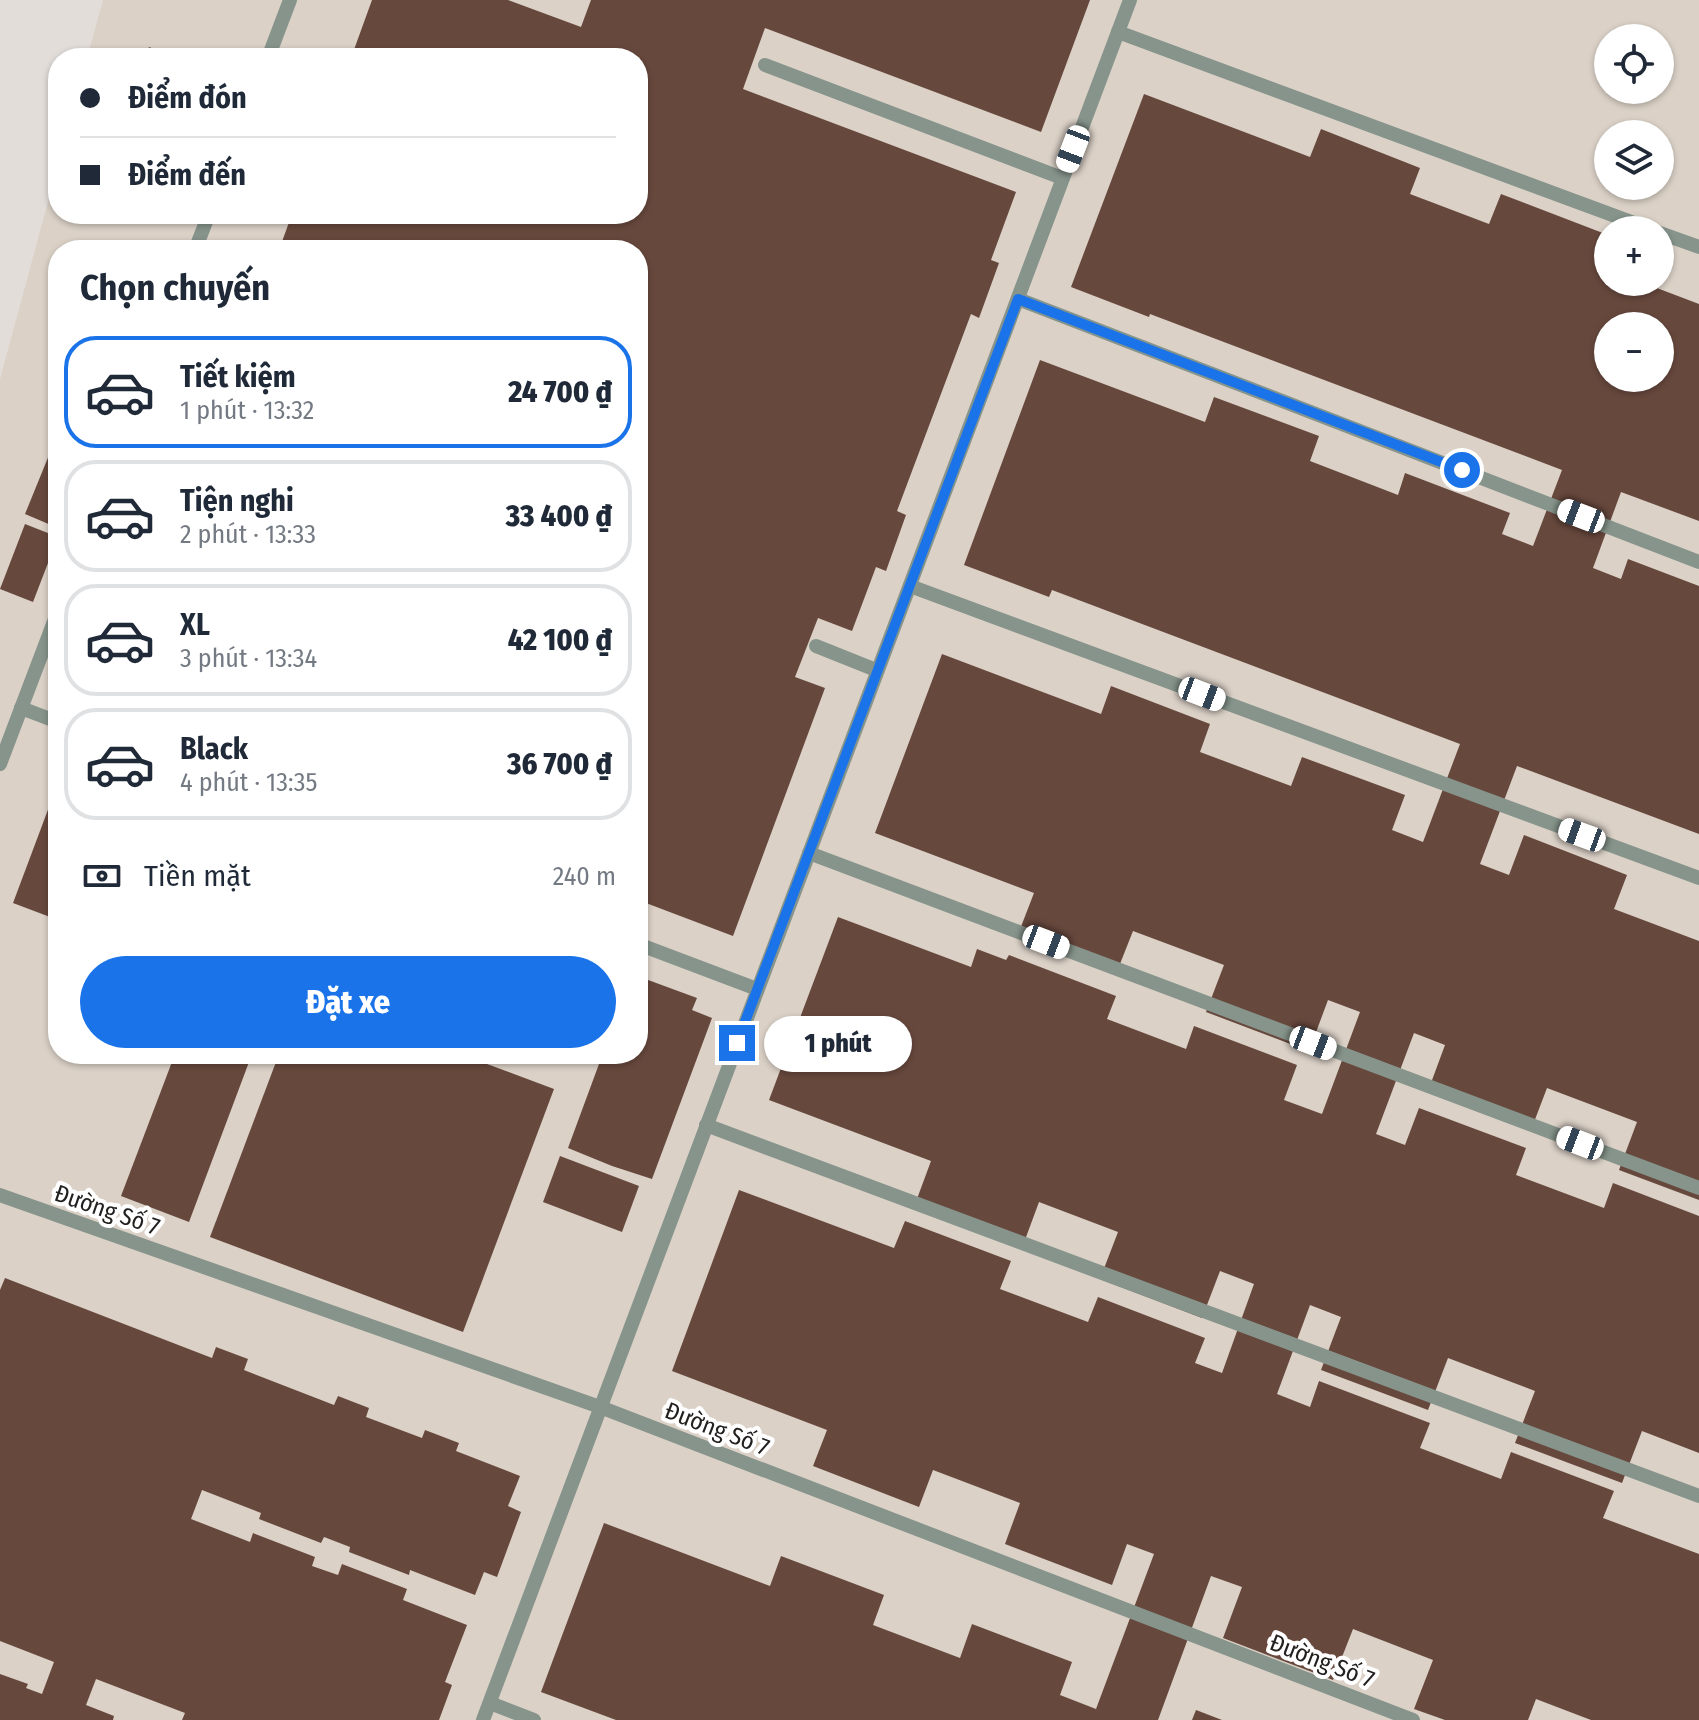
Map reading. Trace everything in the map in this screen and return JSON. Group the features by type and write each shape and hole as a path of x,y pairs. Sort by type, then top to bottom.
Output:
{"lane":[{"path":"272,48 290,0"},
{"path":"483,1720 1130,0"},
{"path":"1118,32 1615,216"},
{"path":"765,65 1062,178"},
{"path":"1674,238 1699,247"},
{"path":"1018,299 1699,562"},
{"path":"910,586 1699,878"},
{"path":"0,764 48,637"},
{"path":"816,646 876,670"},
{"path":"21,708 48,718"},
{"path":"809,853 1699,1188"},
{"path":"648,948 757,989"},
{"path":"706,1125 1699,1496"},
{"name":"Đường Số 7","path":"0,1195 600,1407 1413,1720"},
{"path":"490,1703 534,1720"}],"shaded area":[{"path":"103,0 1699,0 1699,1720 0,1720 0,379 48,202 48,224 648,224 648,48 90,48"}],"building":[{"path":"372,0 508,0 581,27 591,0 1090,0 1041,132 765,28 743,89 1016,192 991,260 999,263 979,318 971,314 897,511 906,515 886,571 876,567 852,631 818,618 795,677 825,688 733,936 648,904 648,240 283,240 288,224 648,224 648,48 355,48"},
{"path":"1144,94 1310,157 1321,129 1420,168 1410,194 1489,224 1501,194 1594,230 1594,296 1674,295 1699,304 1699,521 1621,492 1593,568 1621,579 1628,559 1699,586 1699,834 1517,766 1480,864 1509,875 1524,835 1627,875 1614,909 1699,941 1699,1200 1619,1170 1637,1122 1547,1088 1531,1130 1428,1091 1445,1045 1414,1033 1376,1134 1405,1145 1419,1108 1526,1148 1516,1175 1604,1208 1613,1183 1699,1216 1699,1453 1642,1431 1622,1483 1515,1443 1535,1391 1448,1358 1428,1410 1321,1370 1341,1317 1310,1305 1277,1394 1310,1407 1319,1381 1430,1423 1420,1448 1501,1479 1511,1452 1614,1491 1603,1518 1699,1554 1699,1720 1591,1720 1536,1699 1528,1720 1445,1720 1414,1709 1433,1660 1353,1629 1333,1680 1223,1638 1242,1587 1211,1576 1158,1720 616,1720 541,1692 604,1523 770,1586 781,1556 884,1595 873,1625 960,1658 972,1624 1072,1662 1060,1695 1096,1709 1154,1554 1127,1544 1112,1585 1005,1544 1020,1503 933,1470 919,1507 813,1466 827,1430 672,1371 739,1190 894,1248 905,1221 1011,1261 1000,1289 1088,1322 1098,1297 1205,1338 1195,1363 1222,1373 1254,1284 1220,1271 1202,1318 1100,1279 1118,1232 1039,1202 1022,1248 914,1207 931,1161 769,1100 838,917 971,967 977,949 1006,960 1009,955 1116,996 1107,1019 1186,1049 1194,1026 1297,1065 1284,1100 1322,1114 1360,1012 1328,1000 1309,1051 1206,1012 1224,965 1133,931 1116,974 1017,937 1034,893 875,833 942,654 1101,714 1111,686 1210,724 1200,752 1291,786 1302,757 1405,795 1392,830 1423,842 1460,744 1052,590 1049,597 964,565 1040,360 1205,422 1214,397 1319,436 1310,461 1398,495 1405,473 1510,513 1502,534 1533,546 1562,470 1150,314 1149,317 1071,287"},
{"path":"48,458 48,524 25,514"},
{"path":"25,524 48,533 48,563 33,602 0,589"},
{"path":"48,810 48,916 13,903"},
{"path":"648,980 697,998 692,1010 712,1018 652,1179 568,1148 599,1064 648,1064"},
{"path":"171,1064 248,1064 189,1222 121,1196"},
{"path":"275,1064 487,1064 554,1089 463,1332 210,1237"},
{"path":"560,1156 639,1186 622,1232 543,1202"},
{"path":"5,1278 212,1358 216,1347 248,1359 244,1370 334,1405 338,1396 369,1408 366,1417 422,1438 425,1430 459,1443 456,1451 520,1476 508,1506 521,1512 497,1577 484,1572 475,1595 410,1570 409,1575 349,1552 350,1547 324,1537 321,1543 259,1519 261,1513 202,1490 191,1519 250,1542 253,1533 315,1557 312,1566 338,1575 342,1564 407,1589 403,1600 467,1625 445,1682 452,1685 439,1720 182,1720 185,1713 96,1679 86,1705 114,1716 113,1720 0,1720 0,1674 28,1684 26,1688 42,1694 54,1662 0,1641 0,1290"},
{"path":"1196,1710 1222,1720 1192,1720"}],"route":[{"path":"737,1043 1018,299 1462,470"}]}
